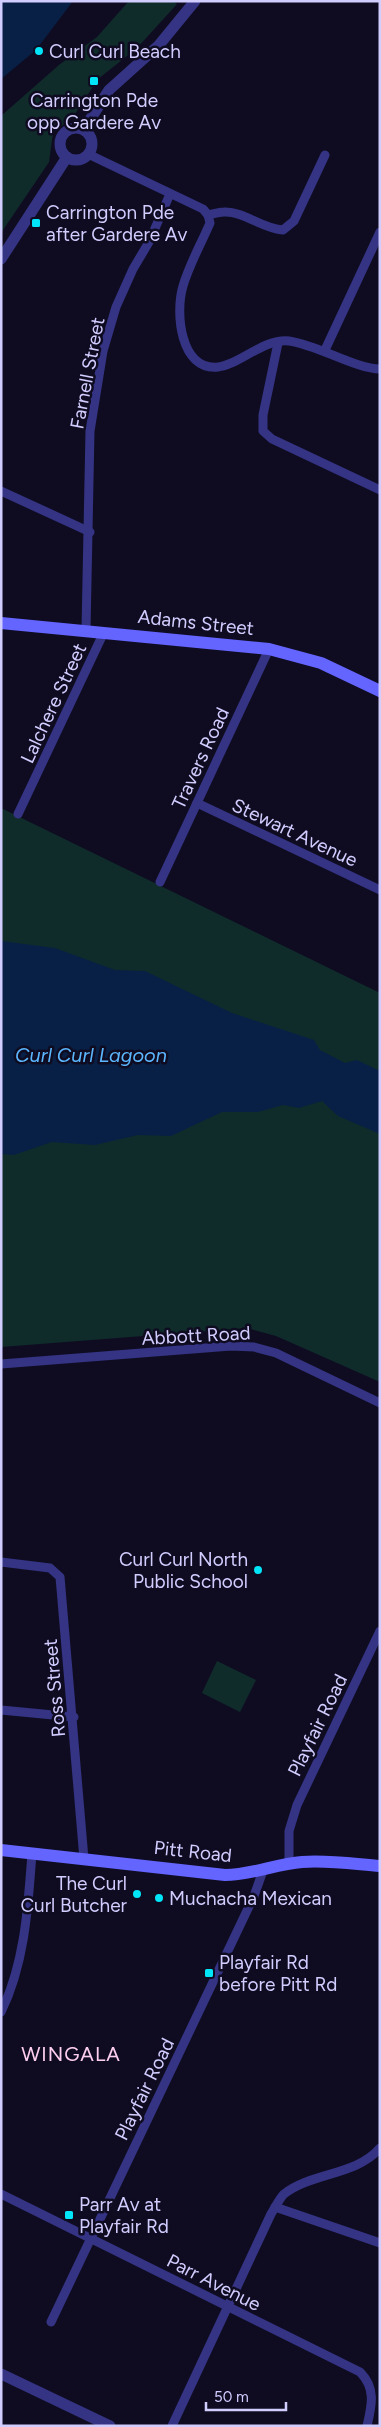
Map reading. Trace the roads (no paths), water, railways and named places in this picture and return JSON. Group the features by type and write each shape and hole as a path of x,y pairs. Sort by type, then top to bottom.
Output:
{"main road":[{"name":"Adams Street","path":"1,622 269,649 321,663 380,691"},
{"name":"Pitt Road","path":"1,1850 225,1875 243,1875 264,1868 316,1861 380,1866"}],"street":[{"path":"84,129 109,90 159,45 195,1"},
{"path":"70,129 84,129 92,140 91,150 80,159 67,157 61,149 62,137 70,129"},
{"path":"88,154 203,209 208,215 210,223 182,287 180,310 186,351 201,363 218,367 259,348 288,341 325,350 371,369 380,369"},
{"path":"208,215 224,212 233,213 270,229 283,230 294,221 325,155"},
{"path":"1,259 67,157"},
{"name":"Farnell Street","path":"86,630 90,532 90,431 104,351 116,307 133,269 149,242 170,194"},
{"path":"325,350 380,232"},
{"path":"278,343 263,414 263,431 272,438 380,490"},
{"path":"1,491 90,532"},
{"name":"Lalchere Street","path":"18,814 104,632"},
{"name":"Travers Road","path":"160,882 269,649"},
{"name":"Stewart Avenue","path":"197,803 380,890"},
{"name":"Abbott Road","path":"1,1364 231,1346 254,1347 276,1353 380,1403"},
{"name":"Ross Street","path":"1,1562 50,1568 60,1577 74,1717 84,1858"},
{"name":"Playfair Road","path":"289,1864 289,1831 297,1805 380,1631"},
{"path":"1,1710 74,1717"},
{"path":"2,2008 15,1980 24,1935 32,1854"},
{"name":"Playfair Road","path":"51,2322 254,1896 264,1868"},
{"path":"172,2426 275,2207 283,2195 298,2186 361,2163 380,2148"},
{"name":"Parr Avenue","path":"1,2194 92,2237 227,2307 360,2372 370,2385 372,2394 367,2426"},
{"path":"275,2207 380,2242"},
{"path":"1,2374 110,2426"}],"water":[{"path":"1,1 73,1 36,50 1,79"},
{"name":"Curl Curl Lagoon","path":"1,941 55,948 115,970 145,971 232,1013 314,1040 320,1050 345,1063 357,1060 380,1071 380,1134 338,1116 322,1101 299,1108 283,1105 258,1112 222,1112 171,1136 138,1135 95,1145 52,1142 14,1155 1,1154"}],"place":[{"name":"Curl Curl Beach","path":"39,51"},
{"name":"Carrington Pde opp Gardere Av","path":"94,81"},
{"name":"Carrington Pde after Gardere Av","path":"36,223"},
{"name":"Curl Curl North Public School","path":"258,1570"},
{"name":"The Curl Curl Butcher","path":"137,1894"},
{"name":"Muchacha Mexican","path":"159,1898"},
{"name":"Playfair Rd before Pitt Rd","path":"209,1973"},
{"name":"Parr Av at Playfair Rd","path":"69,2215"}],"district":[{"name":"WINGALA","path":"71,2054"}]}
